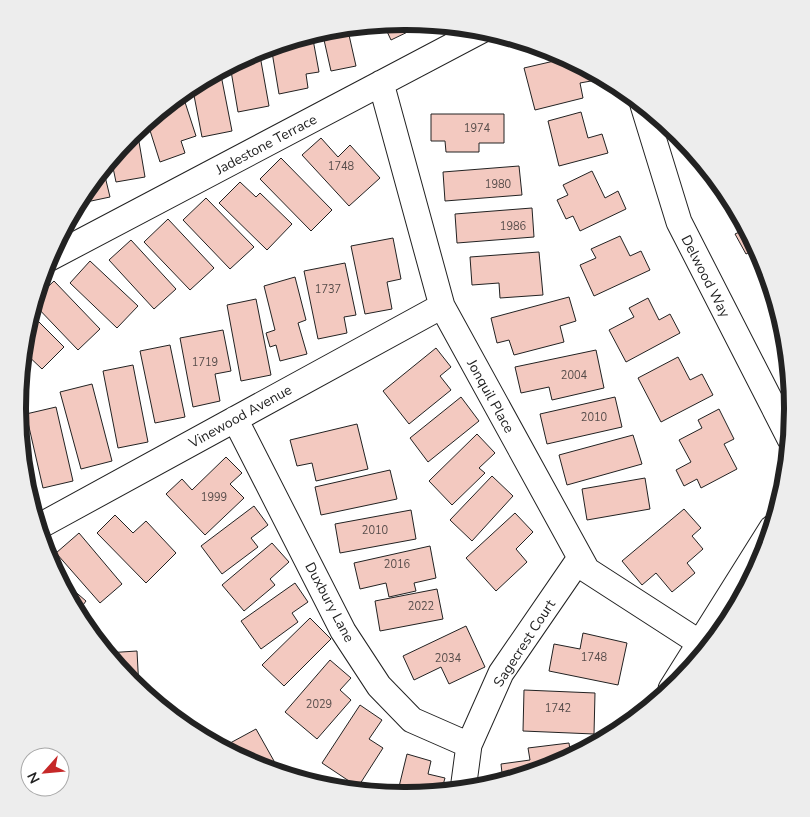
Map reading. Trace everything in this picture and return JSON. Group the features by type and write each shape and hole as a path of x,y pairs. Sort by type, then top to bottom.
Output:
{"street":[{"name":"Jadestone Terrace","path":"60,253 471,36"},
{"name":"Jonquil Place","path":"381,83 442,306 580,558 587,570 700,643"},
{"name":"Delwood Way","path":"647,117 679,222 783,426"},
{"name":"Vinewood Avenue","path":"44,524 442,306"},
{"name":"Duxbury Lane","path":"235,419 343,631 379,686 412,720 469,745"},
{"name":"Sagecrest Court","path":"464,782 469,745 501,673 580,558"},
{"path":"693,655 752,560"}],"building":[{"path":"411,30 391,40 387,31"},
{"path":"359,33 349,35 356,66 331,71 324,39"},
{"path":"313,41 319,72 306,74 308,88 279,94 272,54"},
{"path":"261,59 269,106 238,112 231,72"},
{"path":"554,61 590,78 591,81 580,83 583,98 535,110 524,68"},
{"path":"221,77 232,131 202,137 194,95"},
{"path":"185,101 196,136 181,141 185,153 160,162 150,129"},
{"path":"581,112 588,138 602,134 608,153 559,166 548,121"},
{"path":"431,114 504,114 504,143 479,143 479,152 446,152 445,141 431,141"},
{"path":"321,138 338,157 350,145 380,178 349,206 302,155"},
{"path":"139,139 145,177 116,182 113,168"},
{"path":"281,158 332,210 311,231 260,179"},
{"path":"519,166 522,195 445,201 443,172"},
{"path":"592,171 605,198 618,191 626,209 580,231 573,216 566,219 557,200 568,195 563,185"},
{"path":"105,178 110,197 88,202"},
{"path":"240,182 256,197 260,193 292,224 267,250 219,203"},
{"path":"206,198 254,247 230,269 183,220"},
{"path":"532,208 534,237 457,243 455,214"},
{"path":"168,219 214,268 190,290 144,242"},
{"path":"740,232 750,252 746,254 735,234"},
{"path":"620,236 630,256 641,251 650,270 594,296 580,265 596,258 591,249"},
{"path":"393,238 401,279 387,282 392,309 365,314 351,246"},
{"path":"131,240 176,289 154,309 109,260"},
{"path":"539,252 543,295 500,298 499,283 472,285 470,257"},
{"path":"90,261 138,306 117,328 70,283"},
{"path":"345,263 356,315 344,317 347,333 318,339 304,271"},
{"path":"295,277 306,320 298,323 307,354 280,361 276,345 270,347 266,333 275,330 264,286"},
{"path":"54,281 100,329 78,350 39,309 45,289"},
{"path":"569,297 576,321 560,326 564,342 514,355 509,340 497,343 491,318"},
{"path":"648,298 659,320 670,314 680,333 626,362 609,330 634,317 629,308"},
{"path":"256,299 271,375 241,381 227,305"},
{"path":"37,320 64,347 42,369 29,357"},
{"path":"223,330 231,371 215,374 220,401 193,407 180,338"},
{"path":"170,345 185,417 155,423 140,351"},
{"path":"436,348 451,367 440,376 451,390 409,424 383,391"},
{"path":"596,350 604,388 552,400 549,387 521,393 515,367"},
{"path":"678,357 690,380 702,374 713,395 661,422 638,378"},
{"path":"133,365 148,442 118,448 103,371"},
{"path":"92,384 112,461 81,469 60,392"},
{"path":"461,397 479,421 428,462 410,438"},
{"path":"615,397 622,427 547,444 540,414"},
{"path":"56,407 73,481 43,488 26,414"},
{"path":"719,409 734,439 724,444 737,469 701,488 697,479 684,486 676,470 691,462 679,440 702,428 698,420"},
{"path":"357,424 368,469 316,481 312,463 297,466 290,440"},
{"path":"477,434 495,453 479,468 485,473 452,505 429,481"},
{"path":"633,435 642,464 567,485 559,455"},
{"path":"226,457 242,473 230,484 244,498 205,535 166,494 182,479 192,490"},
{"path":"390,470 397,499 321,515 315,487"},
{"path":"492,476 513,496 472,541 450,520"},
{"path":"645,478 650,509 587,520 582,489"},
{"path":"254,506 268,525 251,538 258,547 222,574 201,546"},
{"path":"684,509 701,528 692,536 703,549 687,563 695,573 672,592 656,573 642,585 622,561"},
{"path":"411,510 416,539 340,553 335,524"},
{"path":"515,513 533,532 516,549 527,562 496,591 466,558"},
{"path":"115,515 133,533 146,521 176,553 146,583 97,533"},
{"path":"79,533 122,584 100,603 56,553"},
{"path":"272,543 289,562 270,579 275,585 244,611 222,585"},
{"path":"430,546 436,578 414,583 416,591 389,597 386,583 360,589 354,563"},
{"path":"295,583 308,602 292,613 298,622 261,649 241,621"},
{"path":"72,589 86,601 82,606"},
{"path":"437,589 443,619 380,631 375,601"},
{"path":"310,618 331,639 284,686 262,665"},
{"path":"466,626 485,667 449,684 441,667 414,680 403,656"},
{"path":"583,633 627,643 618,685 549,671 554,644 580,649"},
{"path":"137,651 138,677 120,658 116,652"},
{"path":"330,660 351,678 340,690 351,700 317,739 285,712"},
{"path":"524,690 595,693 594,734 523,731"},
{"path":"360,705 382,720 369,739 383,748 360,784 353,783 322,763"},
{"path":"256,729 274,761 272,763 229,744"},
{"path":"569,743 570,749 527,767 502,774 501,764 530,760 528,748"},
{"path":"407,754 431,761 428,774 445,778 443,785 399,787"}]}
